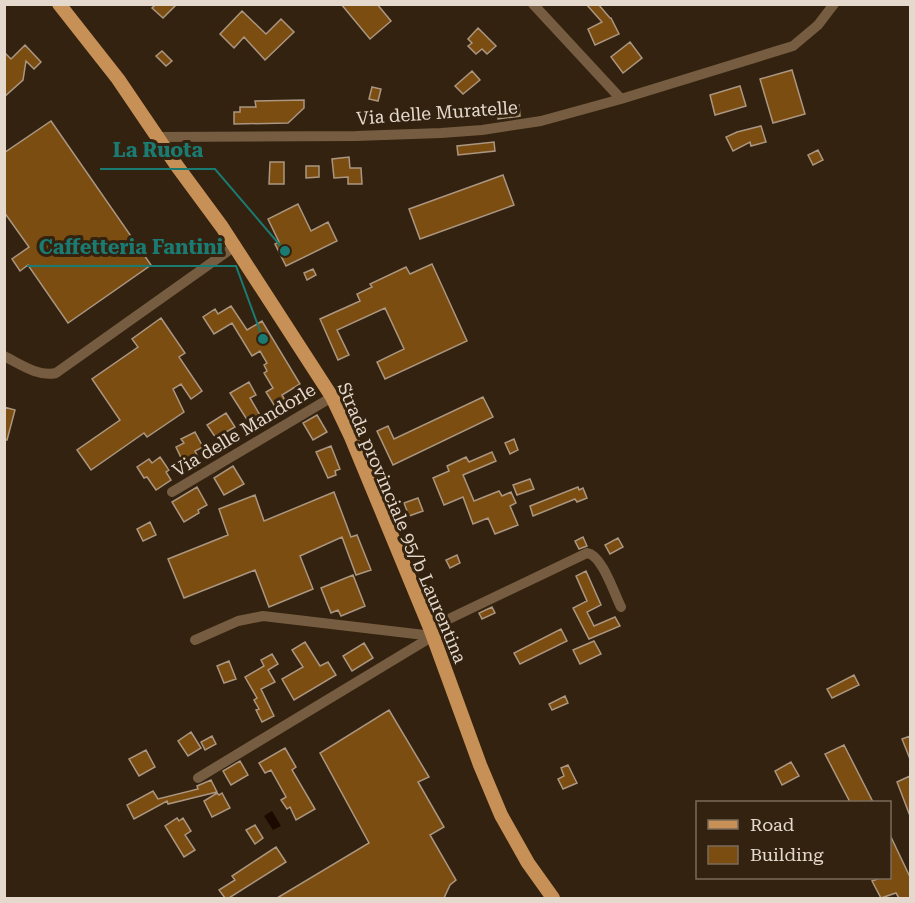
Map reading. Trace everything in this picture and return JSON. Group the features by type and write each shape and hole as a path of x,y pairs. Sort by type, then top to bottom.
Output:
{"main road":[{"name":"Strada provinciale 95/b Laurentina","path":"59,4 118,79 235,246 332,397 351,437 431,632 501,815 528,863 554,898"}],"street":[{"path":"533,4 621,99"},
{"name":"Via delle Muratelle","path":"158,137 356,136 482,130 548,119 793,46 811,33 834,4"},
{"path":"4,356 39,373 48,375 56,373 235,246"},
{"name":"Via delle Mandorle","path":"172,492 332,397"},
{"path":"198,778 431,632 587,553 594,555 600,562 621,607"},
{"path":"195,640 238,621 263,616 431,632"}],"shaded area":[{"path":"272,811 281,826 273,830 264,816"}],"building":[{"path":"156,4 177,4 163,18 152,8"},
{"path":"341,4 377,4 391,21 370,39"},
{"path":"586,4 598,4 611,18 619,34 595,45 588,29 602,22"},
{"path":"242,11 266,34 281,19 294,32 265,60 244,37 234,48 220,34"},
{"path":"478,28 496,46 487,54 482,49 476,54 468,46 472,43 468,39"},
{"path":"630,42 642,58 623,73 611,57"},
{"path":"25,45 41,62 34,69 26,61 23,80 4,97 4,52 11,59"},
{"path":"162,51 172,61 166,66 156,56"},
{"path":"792,70 805,114 773,123 760,79"},
{"path":"472,71 480,80 463,94 455,86"},
{"path":"740,86 746,106 715,115 710,95"},
{"path":"372,87 381,89 378,101 369,99"},
{"path":"304,100 304,108 288,123 234,124 234,112 240,112 240,107 256,107 255,101"},
{"path":"519,105 520,116 498,119 497,108"},
{"path":"51,121 151,265 68,323 28,265 20,271 12,259 29,247 4,212 4,153"},
{"path":"761,126 766,142 751,146 750,142 733,151 726,137"},
{"path":"494,142 495,151 458,155 457,146"},
{"path":"818,150 823,160 813,165 808,155"},
{"path":"349,157 350,168 361,168 362,184 348,184 348,177 334,178 332,159"},
{"path":"270,162 284,162 284,184 269,184"},
{"path":"306,166 319,166 319,177 306,178"},
{"path":"503,175 514,205 420,239 409,209"},
{"path":"298,204 311,231 328,222 337,241 286,266 275,244 279,242 268,219"},
{"path":"432,264 467,341 385,379 377,362 404,349 385,308 337,330 349,355 338,360 320,319 360,301 357,294 372,287 370,284 406,267 410,274"},
{"path":"313,269 316,275 307,280 304,273"},
{"path":"231,306 247,330 262,321 300,384 282,395 289,407 279,413 266,392 273,388 264,373 267,371 264,365 267,363 260,351 252,356 232,323 214,334 203,317 215,309 218,314"},
{"path":"161,318 185,353 179,357 202,391 191,399 181,384 173,389 184,412 147,437 144,433 91,470 77,450 120,420 92,379 138,347 132,339"},
{"path":"249,382 256,395 250,398 264,422 253,429 230,393"},
{"path":"483,397 493,417 393,465 377,431 388,426 394,439"},
{"path":"4,407 15,410 7,440 4,440"},
{"path":"226,413 235,427 226,432 230,438 220,444 207,425"},
{"path":"317,415 327,432 313,440 303,423"},
{"path":"195,432 203,447 195,451 198,457 184,464 176,447 184,443 181,439"},
{"path":"514,439 518,450 510,454 505,443"},
{"path":"331,446 340,469 335,471 336,475 328,478 316,452"},
{"path":"492,452 496,461 463,475 474,501 499,491 502,496 511,492 516,503 510,506 518,525 495,534 488,518 473,524 463,497 444,505 433,478 449,471 447,466 466,457 469,462"},
{"path":"160,457 169,470 166,472 171,480 156,490 137,467 149,459 152,463"},
{"path":"233,466 244,484 224,495 214,478"},
{"path":"530,479 534,489 517,495 513,485"},
{"path":"197,487 207,505 184,522 172,502"},
{"path":"578,487 579,490 583,488 587,498 577,502 575,499 533,516 530,506"},
{"path":"334,492 351,537 357,535 371,570 356,575 342,537 300,556 313,589 269,607 255,570 184,598 168,559 228,535 219,509 255,495 264,521"},
{"path":"418,498 423,511 409,516 404,503"},
{"path":"150,522 156,535 143,541 137,529"},
{"path":"583,537 587,546 579,549 575,541"},
{"path":"618,538 623,547 610,554 605,545"},
{"path":"457,555 460,563 450,568 446,560"},
{"path":"586,571 601,605 587,612 594,626 615,617 620,626 589,639 573,608 587,601 576,576"},
{"path":"353,575 365,606 341,616 338,610 331,613 321,588"},
{"path":"492,607 495,613 482,619 479,613"},
{"path":"561,629 567,641 520,664 514,653"},
{"path":"594,641 601,654 580,664 573,650"},
{"path":"305,642 320,666 328,662 336,675 294,700 282,679 303,667 292,650"},
{"path":"364,643 373,658 352,671 343,656"},
{"path":"272,654 278,664 268,670 275,682 261,689 274,716 262,722 256,710 259,709 254,700 257,698 245,677 264,666 261,660"},
{"path":"229,661 236,679 224,683 217,666"},
{"path":"854,675 859,685 832,698 827,689"},
{"path":"565,696 568,703 552,710 549,704"},
{"path":"389,710 429,777 418,782 444,827 430,835 456,880 450,885 444,898 277,898 369,843 320,753"},
{"path":"191,732 201,748 188,756 178,741"},
{"path":"212,736 216,744 205,750 201,742"},
{"path":"910,736 910,759 902,739"},
{"path":"844,745 872,801 849,801 825,754"},
{"path":"285,748 296,767 292,770 315,809 296,820 290,807 287,809 281,800 286,797 271,770 265,773 259,763"},
{"path":"146,750 155,767 139,776 129,759"},
{"path":"240,761 248,775 231,785 223,771"},
{"path":"791,762 799,776 782,785 775,771"},
{"path":"568,765 577,783 563,789 558,779 564,776 561,768"},
{"path":"910,776 910,816 897,782"},
{"path":"211,780 217,792 168,804 167,801 134,819 127,805 153,791 158,799 198,789 197,786"},
{"path":"217,793 219,795 222,793 230,808 212,817 204,801"},
{"path":"177,818 179,821 183,818 191,831 185,835 195,850 184,857 165,826"},
{"path":"255,825 263,838 255,844 246,830"},
{"path":"891,837 910,877 910,898 899,898 896,893 881,898 872,881 891,879"},
{"path":"276,847 286,862 229,898 225,898 219,890 235,880 232,876"}],"place":[{"name":"La Ruota","path":"285,251"},
{"name":"Caffetteria Fantini","path":"263,339"}]}
